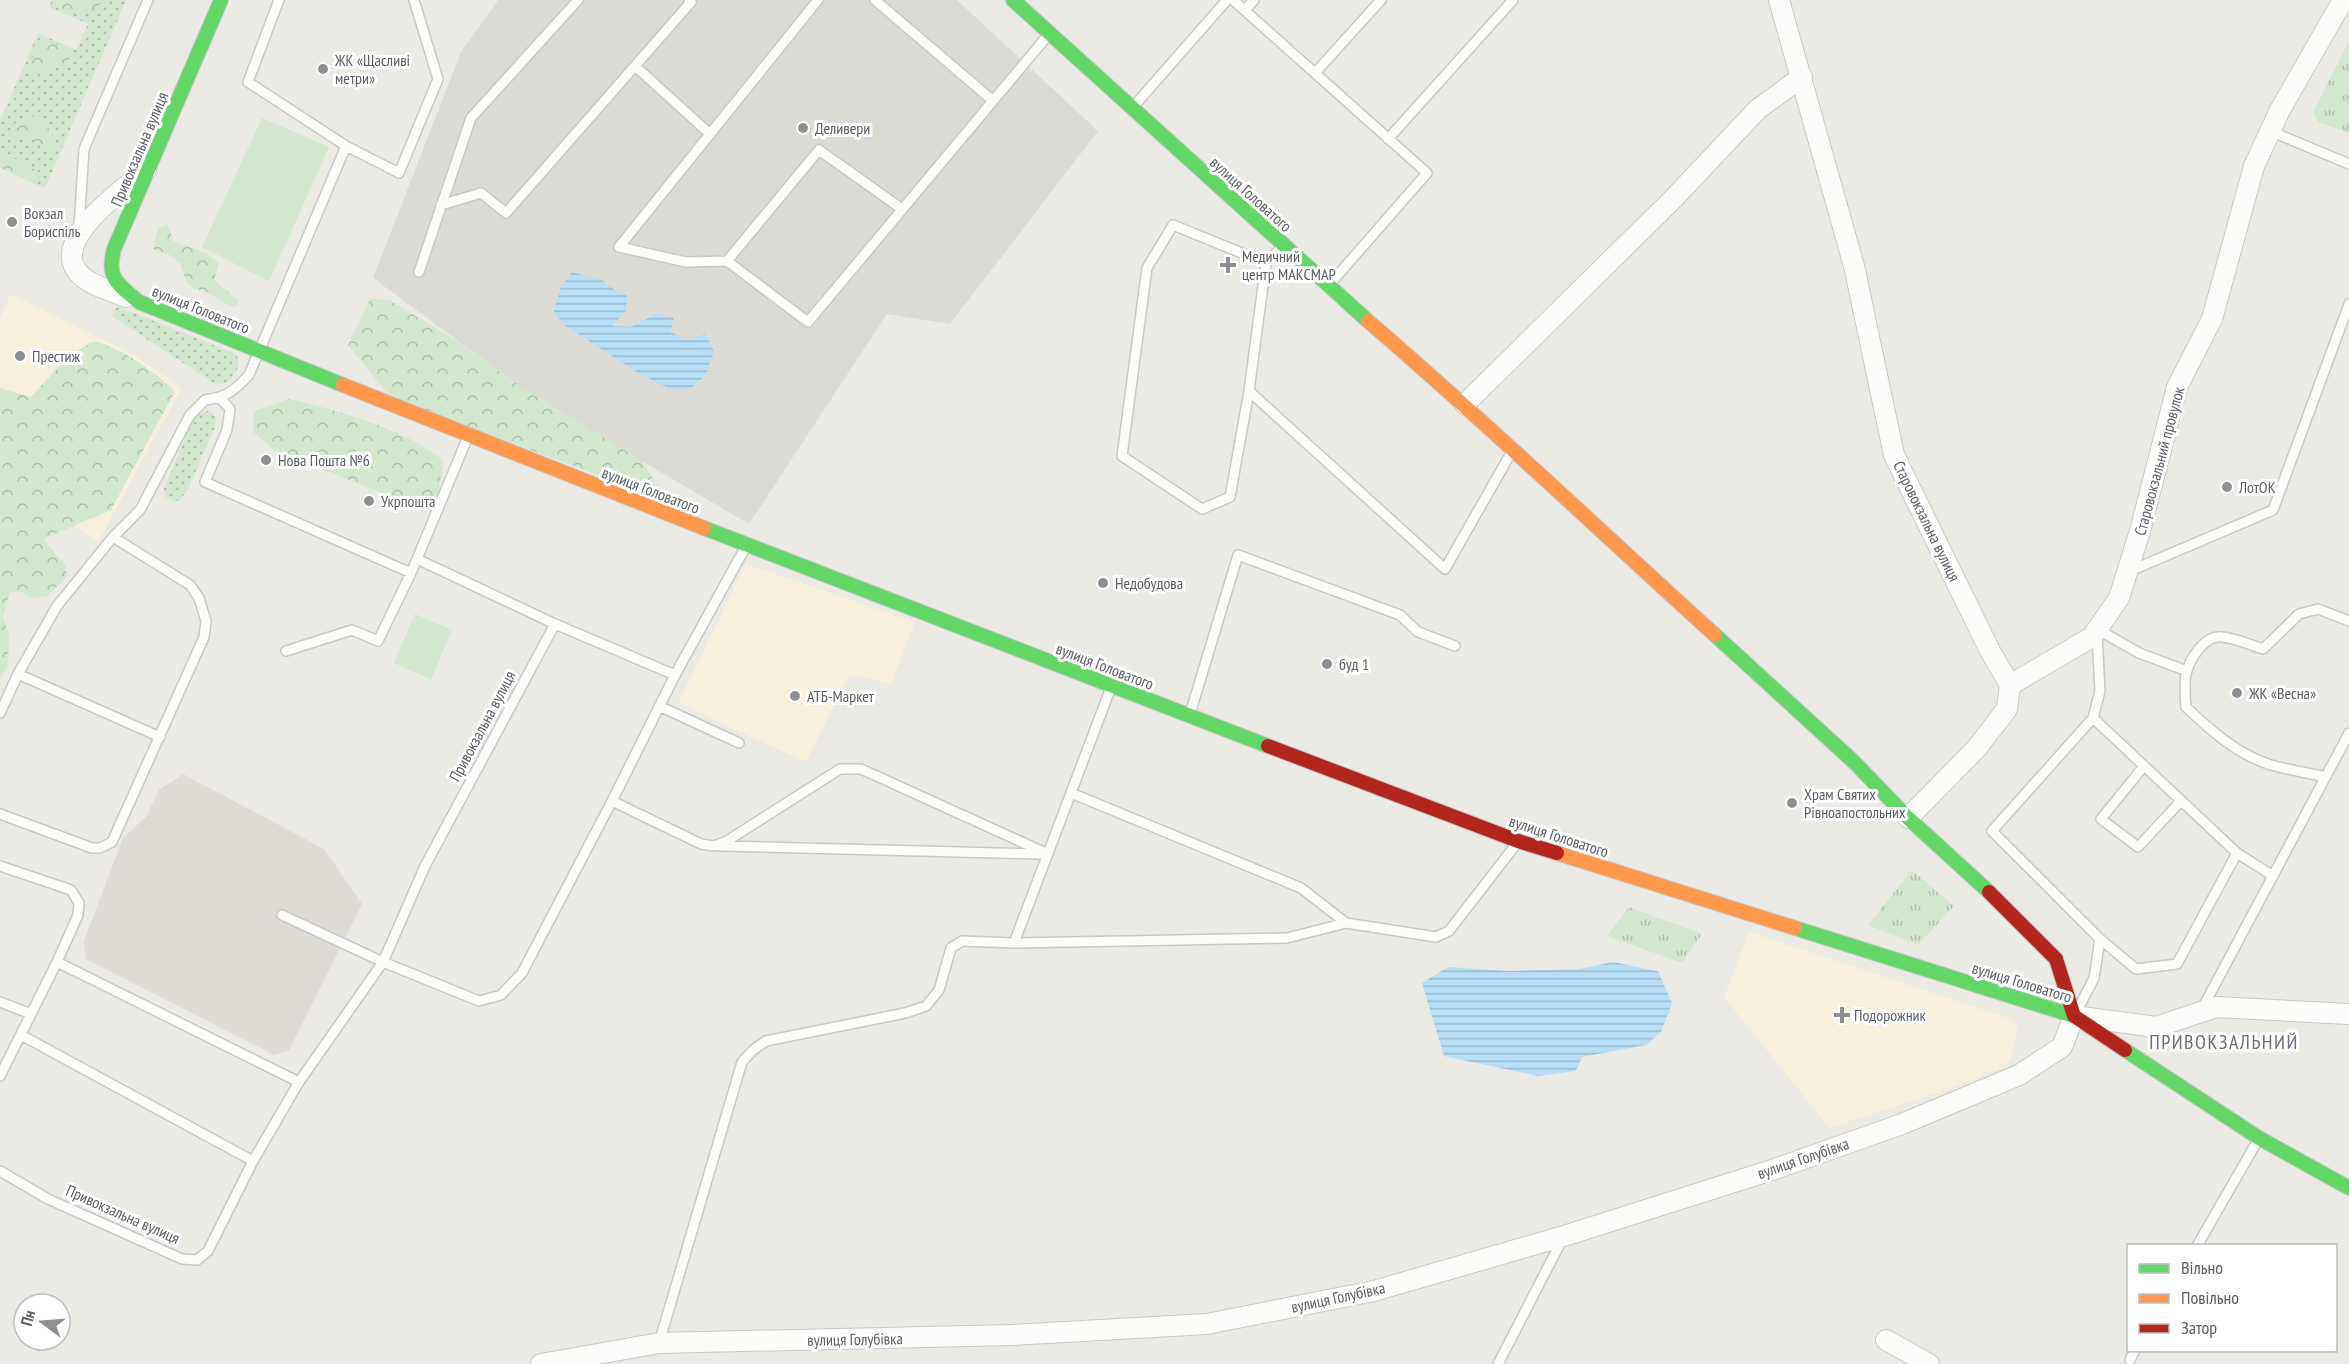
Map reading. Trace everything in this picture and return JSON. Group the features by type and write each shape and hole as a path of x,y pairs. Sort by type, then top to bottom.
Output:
{"street":[{"name":"Привокзальна вулиця","path":"139,302 112,278 108,267 221,0"},
{"name":"Старовокзальна вулиця","path":"1779,0 1854,266 1894,455 1990,651 2010,685"},
{"name":"Старовокзальний провулок","path":"2010,685 2092,637 2119,597 2140,531 2177,387 2212,319 2254,166 2285,100 2343,0"},
{"name":"вулиця Головатого","path":"1016,1 1328,286 1465,404 1512,451 1854,762 1908,818 2011,913 2056,959 2074,1016"},
{"path":"1465,404 1674,198 1758,109 1802,76"},
{"path":"139,302 89,281 75,268 71,253 79,231 148,168"},
{"name":"вулиця Головатого","path":"139,302 468,436 1112,687 1518,841 2074,1016 2259,1137 2349,1188"},
{"path":"1908,818 1976,749 2007,709 2010,685"},
{"path":"2074,1016 2156,1027 2216,1007 2349,1014"},
{"name":"вулиця Голубівка","path":"541,1364 659,1342 1012,1335 1207,1324 1374,1291 1564,1236 1775,1169 1902,1124 2019,1075 2062,1047 2074,1016"},
{"path":"1886,1340 1929,1364"}],"lane":[{"path":"79,231 84,149 148,0"},
{"path":"279,0 248,82 346,146 399,172 438,79 414,0"},
{"path":"419,272 471,118 578,0"},
{"path":"441,205 481,193 506,213 691,2 689,0"},
{"path":"818,0 619,247 686,262 727,261 808,322 1049,33"},
{"path":"875,0 992,100"},
{"path":"1132,108 1227,0"},
{"path":"1233,0 1426,173 1328,286"},
{"path":"1245,10 1254,0"},
{"path":"1315,73 1381,0"},
{"path":"1389,139 1513,0"},
{"path":"635,66 710,134"},
{"path":"2270,131 2349,164"},
{"path":"0,713 18,674 57,606 113,537 140,510 190,416 205,400 220,398 236,389 249,375 346,146"},
{"path":"727,261 819,150 902,209"},
{"path":"1266,263 1173,225 1147,268 1122,456 1202,509 1230,497 1249,391 1266,263 1284,245"},
{"path":"2127,573 2273,510 2349,304"},
{"path":"1249,391 1445,569 1512,451"},
{"path":"220,398 230,409 227,430 205,482 411,573"},
{"path":"286,651 352,630 378,641 411,573 468,436"},
{"path":"0,814 92,848 100,848 112,842 204,637 207,621 199,598 190,585 113,537"},
{"path":"282,915 383,962 478,1001 501,995 522,973 675,675 747,545"},
{"path":"1189,716 1238,555 1400,615 1418,632 1455,646"},
{"path":"417,559 555,624 675,675"},
{"path":"2326,777 2269,764 2238,749 2212,731 2186,707 2187,671 2195,654 2207,641 2220,636 2263,649 2299,614 2318,609 2349,621"},
{"name":"Привокзальна вулиця","path":"0,1171 48,1199 183,1259 197,1260 208,1251 253,1161 299,1082 383,962 425,866 555,624"},
{"path":"2097,629 2139,653 2187,671"},
{"path":"2097,629 2100,691 2093,718 1992,831 2100,939 2136,969 2177,964 2237,853"},
{"path":"18,674 160,737"},
{"path":"1014,943 1112,687"},
{"path":"659,706 739,743"},
{"path":"2093,718 2237,853 2273,876"},
{"path":"2200,1014 2348,735"},
{"path":"2144,766 2101,819 2138,847 2181,801"},
{"path":"714,846 727,841 840,769 861,769 1048,854"},
{"path":"1071,793 1301,888 1346,923"},
{"path":"612,801 701,844 714,846 1048,854"},
{"path":"659,1342 742,1062 766,1041 926,1006 939,990 951,948 962,941 1014,943 1287,938 1346,923 1436,937 1449,931 1518,841"},
{"path":"0,866 71,890 79,903 78,915 57,962 0,1076"},
{"path":"2074,1016 2094,978 2100,939"},
{"path":"57,962 299,1082"},
{"path":"0,1002 31,1014"},
{"path":"21,1035 253,1161"},
{"path":"2198,1244 2259,1137"},
{"path":"1498,1364 1564,1236"},
{"path":"2130,1360 2134,1352"}],"shaded area":[{"path":"498,0 957,0 1098,131 950,324 887,314 749,524 538,400 373,278 461,52"},
{"path":"11,294 134,355 182,388 98,542 0,476 0,318"},
{"path":"746,564 915,622 891,684 850,674 806,762 678,703"},
{"path":"183,774 324,849 362,904 289,1050 274,1055 86,959 84,941 123,838 146,817 159,790"},
{"path":"1749,932 2013,1020 2018,1028 2010,1061 1994,1071 1937,1093 1829,1128 1724,997"}],"green space":[{"path":"52,0 126,0 45,188 0,168 0,121 38,33 76,50 88,24 49,7"},
{"path":"53,0 102,0 97,7 84,14 54,6"},
{"path":"48,40 72,57 57,68 45,73 29,72 37,49"},
{"path":"2349,41 2349,133 2318,122 2313,112"},
{"path":"33,116 41,116 47,126 57,146 52,151 31,139 10,135 11,125"},
{"path":"262,118 329,147 269,281 202,247"},
{"path":"0,153 37,170 40,173 40,180 35,184 0,168"},
{"path":"168,225 173,241 206,253 219,263 214,280 239,301 235,307 207,292 195,289 187,283 180,263 168,254 153,249 158,228"},
{"path":"370,299 389,300 457,341 509,379 642,461 658,487 622,484 392,399 348,345"},
{"path":"117,306 236,354 238,366 235,373 227,383 212,382 112,316"},
{"path":"95,341 137,362 175,391 111,510 43,539 65,565 67,576 48,596 32,598 21,592 10,592 3,617 9,636 8,666 0,679 0,388 31,397 68,358"},
{"path":"289,399 371,422 430,450 443,461 439,491 428,507 413,506 273,449 253,432 254,411"},
{"path":"207,411 213,413 216,419 215,427 187,491 179,501 172,501 165,496 164,489 193,420 199,414"},
{"path":"415,614 452,630 431,679 394,663"},
{"path":"1912,870 1954,906 1918,945 1868,925"},
{"path":"1629,907 1702,934 1682,963 1607,936"}],"water":[{"path":"572,272 602,280 618,292 627,295 626,310 612,326 631,327 658,313 674,318 670,332 687,340 705,334 714,351 706,374 689,390 670,389 640,374 564,325 554,311 560,289"},
{"path":"1613,962 1658,971 1672,1003 1661,1032 1646,1045 1582,1057 1576,1071 1538,1076 1444,1056 1422,983 1448,967 1510,971 1579,969"}],"traffic: fast":[{"path":"221,0 114,249 113,274 120,285 139,302 343,385"},
{"path":"1013,0 1368,321"},
{"path":"704,528 1268,746"},
{"path":"1715,635 1854,762 1908,818 1989,892"},
{"path":"1795,928 2074,1016"},
{"path":"2125,1050 2259,1138 2349,1188"}],"traffic: slow":[{"path":"1368,321 1500,437 1715,635"},
{"path":"343,385 704,528"},
{"path":"1557,853 1795,928"}],"traffic: jam":[{"path":"1268,746 1518,841 1557,853"},
{"path":"1989,892 2056,959 2074,1016 2125,1050"}],"place":[{"name":"ЖК «Щасливі метри»","path":"323,69"},
{"name":"Деливери","path":"803,128"},
{"name":"Вокзал Бориспіль","path":"12,222"},
{"name":"Медичний центр МАКСМАР","path":"1228,265"},
{"name":"Престиж","path":"20,356"},
{"name":"Нова Пошта №6","path":"266,460"},
{"name":"ЛотОК","path":"2227,487"},
{"name":"Укрпошта","path":"369,501"},
{"name":"Недобудова","path":"1103,583"},
{"name":"буд 1","path":"1327,664"},
{"name":"ЖК «Весна»","path":"2237,693"},
{"name":"АТБ-Маркет","path":"795,696"},
{"name":"Храм Святих Рівноапостольних","path":"1792,803"},
{"name":"Подорожник","path":"1842,1015"}],"district":[{"name":"ПРИВОКЗАЛЬНИЙ","path":"2224,1042"}]}
